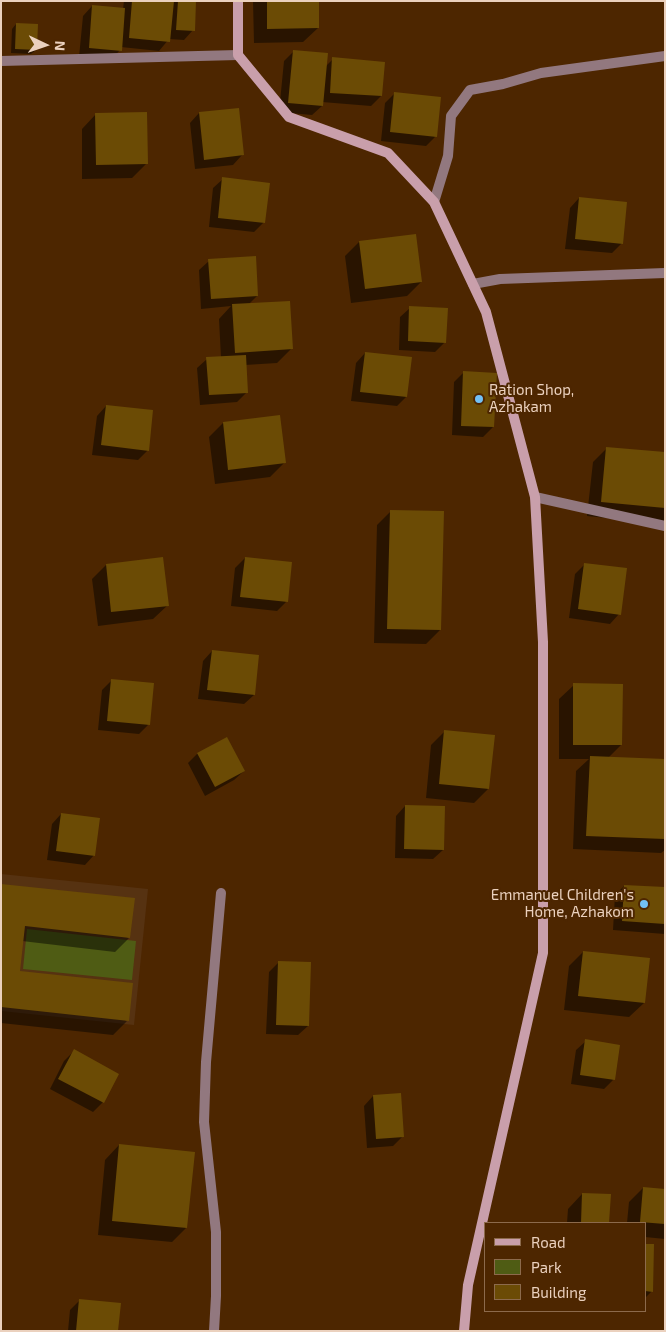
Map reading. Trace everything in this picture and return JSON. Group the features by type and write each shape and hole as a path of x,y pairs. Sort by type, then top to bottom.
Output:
{"main road":[{"path":"238,1 238,55 289,117 388,153 434,202 486,312 535,497 543,642 543,953 468,1285 464,1331"}],"street":[{"path":"1,60 238,55"},
{"path":"434,202 448,156 451,116 470,90 503,84 541,73 665,56"},
{"path":"473,284 500,279 665,274"},
{"path":"535,497 665,526"},
{"path":"214,1331 216,1232 204,1122 206,1062 221,893"}],"shaded area":[{"path":"1,874 148,889 134,1025 1,1011"}],"green space":[{"path":"27,929 136,941 132,980 23,969"}],"building":[{"path":"132,1 174,1 170,42 129,38"},
{"path":"178,1 196,1 195,31 176,30"},
{"path":"267,1 319,1 319,28 267,29"},
{"path":"92,5 125,8 122,51 89,48"},
{"path":"16,23 38,24 37,50 15,49"},
{"path":"293,50 328,53 323,106 288,103"},
{"path":"332,57 385,62 382,96 330,93"},
{"path":"394,92 441,97 437,137 390,132"},
{"path":"239,108 244,155 204,160 199,112"},
{"path":"147,112 148,164 96,165 95,113"},
{"path":"222,177 270,183 265,223 218,218"},
{"path":"579,197 627,202 623,244 575,239"},
{"path":"416,234 422,282 365,289 359,241"},
{"path":"256,256 258,296 211,299 208,259"},
{"path":"290,301 293,349 235,353 232,304"},
{"path":"409,306 448,308 446,343 408,341"},
{"path":"365,352 412,357 407,397 360,392"},
{"path":"246,355 248,393 209,395 206,357"},
{"name":"Ration Shop, Azhakam","path":"463,371 497,373 494,427 461,426"},
{"path":"106,405 153,410 149,451 101,445"},
{"path":"280,415 286,463 228,470 223,422"},
{"path":"606,447 665,452 665,508 601,502"},
{"path":"390,510 444,511 441,630 387,629"},
{"path":"163,557 169,606 111,612 106,564"},
{"path":"245,557 292,562 288,602 240,597"},
{"path":"584,563 627,568 621,615 578,609"},
{"path":"212,650 259,655 255,695 207,690"},
{"path":"111,679 154,683 150,725 107,721"},
{"path":"573,683 623,684 622,745 573,745"},
{"path":"444,730 495,735 489,789 439,784"},
{"path":"227,737 245,771 215,787 197,753"},
{"path":"590,756 665,759 665,839 586,836"},
{"path":"405,805 445,806 444,850 404,849"},
{"path":"61,813 100,818 95,856 56,851"},
{"path":"1,884 135,898 130,938 25,926 20,971 133,983 129,1021 1,1007"},
{"name":"Emmanuel Children's Home, Azhakom","path":"624,885 665,887 665,924 622,921"},
{"path":"583,951 650,958 645,1003 578,996"},
{"path":"278,961 311,962 309,1026 276,1025"},
{"path":"585,1039 620,1045 615,1080 580,1075"},
{"path":"74,1049 119,1074 104,1103 58,1079"},
{"path":"401,1093 404,1137 376,1139 373,1095"},
{"path":"119,1144 195,1152 187,1228 112,1221"},
{"path":"643,1187 665,1189 665,1224 640,1222"},
{"path":"582,1193 611,1194 609,1222 581,1222"},
{"path":"646,1244 654,1244 653,1292 646,1291"},
{"path":"79,1299 121,1303 118,1331 76,1331"}],"place":[{"name":"Ration Shop, Azhakam","path":"479,399"},
{"name":"Emmanuel Children's Home, Azhakom","path":"644,904"}]}
